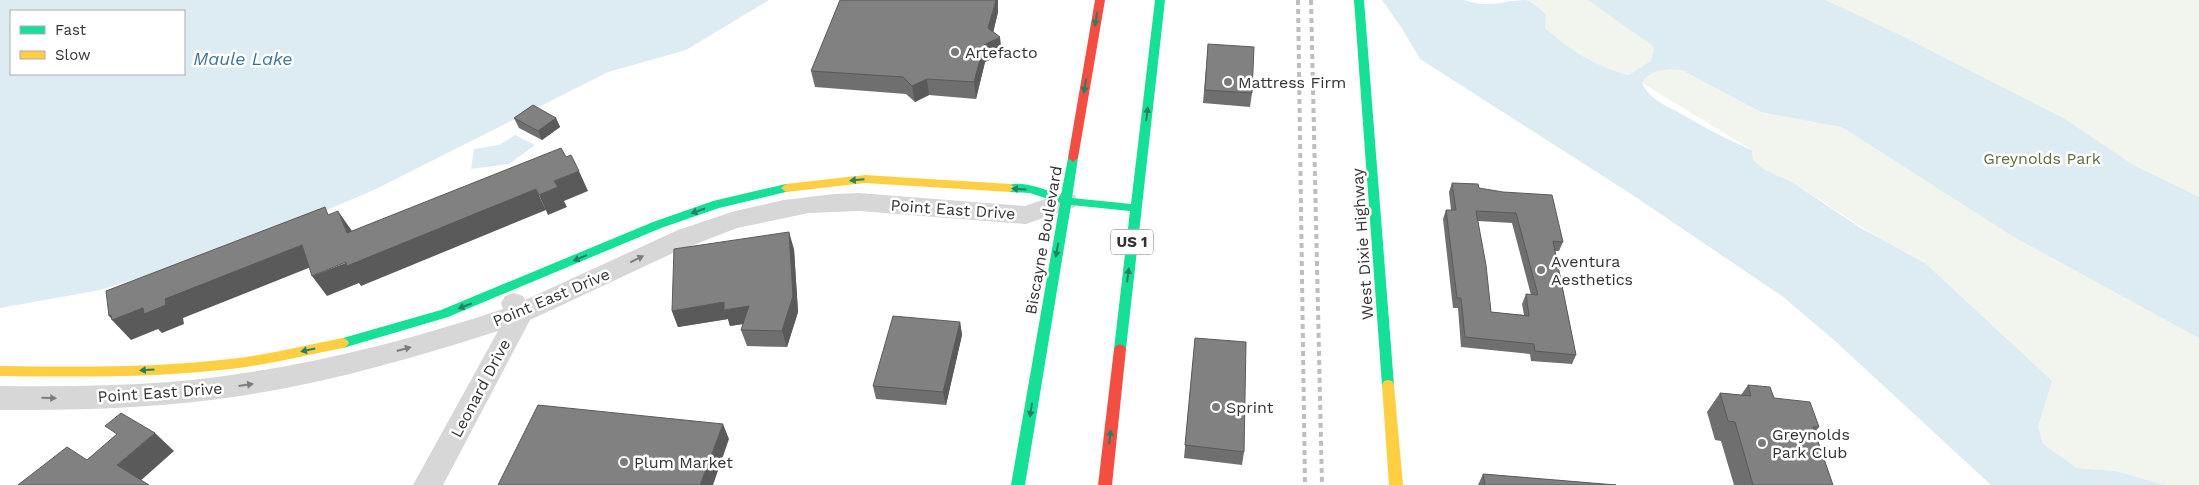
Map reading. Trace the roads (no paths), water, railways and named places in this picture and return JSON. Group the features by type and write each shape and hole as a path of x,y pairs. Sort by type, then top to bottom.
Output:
{"street":[{"name":"Biscayne Boulevard","path":"1018,485 1100,0"},
{"name":"US 1","path":"1104,485 1160,0"},
{"name":"West Dixie Highway","path":"1359,0 1396,485"},
{"name":"Point East Drive","path":"0,371 112,372 238,363 348,342 444,314 510,288 656,225 717,204 767,191 865,179 1031,190 1066,202 1136,208"},
{"name":"Point East Drive","path":"0,398 130,396 255,383 362,360 420,345 518,314 665,245 709,228 755,215 834,202 1026,215 1066,202"},
{"path":"510,288 518,314"},
{"name":"Leonard Drive","path":"428,485 516,323 518,314"}],"water":[{"name":"Maule Lake","path":"0,0 769,0 686,50 608,72 374,190 315,215 167,269 100,290 0,308"},
{"path":"1382,0 1464,0 1473,3 1489,4 1526,0 1546,14 1545,28 1564,44 1594,62 1629,75 1651,61 1654,51 1653,46 1588,0 1825,0 1898,34 2065,119 2133,165 2199,197 2199,338 2014,237 1842,127 1761,112 1682,70 1660,70 1649,75 1642,83 1650,95 1661,103 1752,150 1753,160 1765,170 1792,182 1859,227 1926,264 2052,381 2038,427 2043,444 2077,468 2116,471 2164,485 1991,485 1835,341 1782,296 1631,194 1420,59"},
{"path":"515,135 535,145 509,164 471,169 474,149 499,145"}],"railway":[{"path":"1298,0 1305,485"},
{"path":"1311,0 1322,485"}],"place":[{"name":"Artefacto","path":"955,52"},
{"name":"Mattress Firm","path":"1228,82"},
{"name":"Aventura Aesthetics","path":"1541,270"},
{"name":"Sprint","path":"1216,407"},
{"name":"Greynolds Park Club","path":"1762,443"},
{"name":"Plum Market","path":"624,462"}],"park label":[{"name":"Greynolds Park","path":"2042,158"}]}
